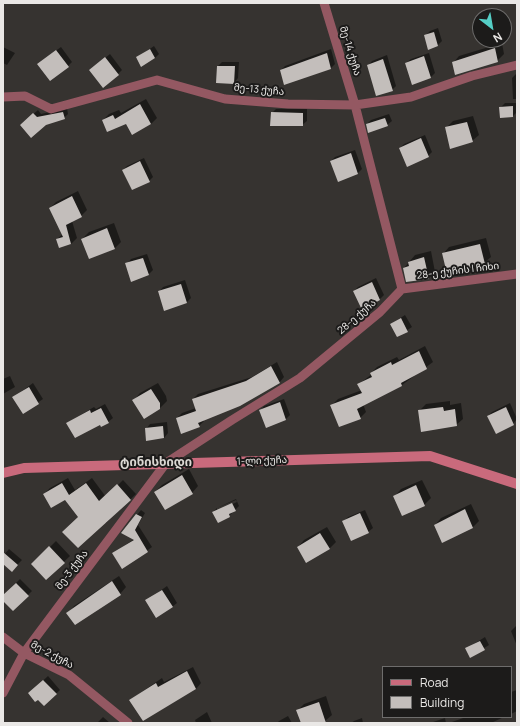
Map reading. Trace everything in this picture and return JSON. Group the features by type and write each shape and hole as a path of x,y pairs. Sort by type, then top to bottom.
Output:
{"main road":[{"name":"1-ლი ქუჩა","path":"3,473 24,468 430,456 517,484"}],"street":[{"name":"მე-14 ქუჩა","path":"324,3 355,105"},
{"name":"მე-13 ქუჩა","path":"3,96 26,96 50,109 156,80 225,99 288,104 355,105 411,97 472,76 517,65"},
{"path":"355,105 402,289"},
{"name":"28-ე ქუჩის I ჩიხი","path":"402,289 517,274"},
{"name":"28-ე ქუჩა","path":"166,463 300,378 380,312 402,289"},
{"name":"მე-3 ქუჩა","path":"3,693 24,653 166,463"},
{"name":"მე-2 ქუჩა","path":"3,637 24,653 69,675 128,723"}],"building":[{"path":"434,32 438,46 428,50 424,35"},
{"path":"495,48 498,62 455,75 452,62"},
{"path":"150,49 155,58 141,67 136,57"},
{"path":"56,50 69,67 50,81 37,64"},
{"path":"327,53 331,69 284,85 280,70"},
{"path":"424,56 431,78 412,85 405,63"},
{"path":"105,57 119,75 103,88 89,70"},
{"path":"383,59 393,91 376,96 367,65"},
{"path":"217,66 235,66 234,84 216,83"},
{"path":"140,104 151,124 132,135 126,124 107,132 102,120 113,115 115,119"},
{"path":"513,106 513,117 500,118 499,107"},
{"path":"63,112 65,119 46,125 31,138 20,125 33,113 37,117"},
{"path":"271,112 303,113 303,126 270,126"},
{"path":"385,118 388,126 368,133 366,124"},
{"path":"467,122 473,142 450,149 445,127"},
{"path":"421,138 429,157 407,167 399,148"},
{"path":"351,153 358,174 338,182 330,161"},
{"path":"140,161 150,182 132,190 122,170"},
{"path":"72,196 82,217 66,225 71,244 59,248 56,239 63,237 49,208"},
{"path":"107,228 115,249 89,259 81,239"},
{"path":"480,244 485,264 447,274 442,253"},
{"path":"424,257 429,279 406,282 403,268 409,266 408,262"},
{"path":"143,258 149,275 131,282 125,263"},
{"path":"372,282 380,300 362,310 353,291"},
{"path":"181,284 187,303 164,311 158,291"},
{"path":"401,318 408,332 397,337 390,324"},
{"path":"419,351 427,369 401,383 402,386 357,409 361,419 339,427 330,405 362,393 357,384 372,377 370,373 391,362 392,365"},
{"path":"271,366 280,383 240,406 198,423 200,427 181,434 176,418 196,411 192,399 246,381"},
{"path":"29,387 39,404 23,414 12,397"},
{"path":"151,389 160,403 160,409 144,419 132,400"},
{"path":"280,402 286,420 266,428 259,410"},
{"path":"443,407 444,411 455,409 457,426 421,432 418,410"},
{"path":"506,407 514,425 496,434 487,416"},
{"path":"101,408 109,423 101,427 100,425 75,438 66,423 90,410 91,413"},
{"path":"163,426 164,438 146,441 145,428"},
{"path":"182,475 193,494 165,510 154,492"},
{"path":"62,483 69,495 86,483 99,501 117,484 131,500 78,548 62,532 78,517 65,500 51,508 43,494"},
{"path":"416,485 425,506 402,516 393,496"},
{"path":"232,503 236,511 229,514 230,517 218,523 212,512"},
{"path":"465,509 473,528 442,543 434,525"},
{"path":"360,513 369,533 351,541 342,521"},
{"path":"136,514 142,517 135,530 148,552 122,569 112,553 134,540 121,533"},
{"path":"320,533 330,549 306,563 297,547"},
{"path":"49,546 65,563 46,580 31,564"},
{"path":"3,552 18,565 12,572 3,564"},
{"path":"112,581 121,595 75,625 66,613"},
{"path":"16,583 29,596 13,611 3,601 3,595"},
{"path":"162,590 173,607 156,618 145,600"},
{"path":"480,641 485,650 470,658 465,648"},
{"path":"187,671 196,689 143,721 129,700 156,683 158,687"},
{"path":"43,680 57,694 44,706 38,700 35,702 28,693"},
{"path":"319,702 326,723 301,723 296,710"}],"district":[{"name":"ტინისხიდი","path":"156,463"}]}
